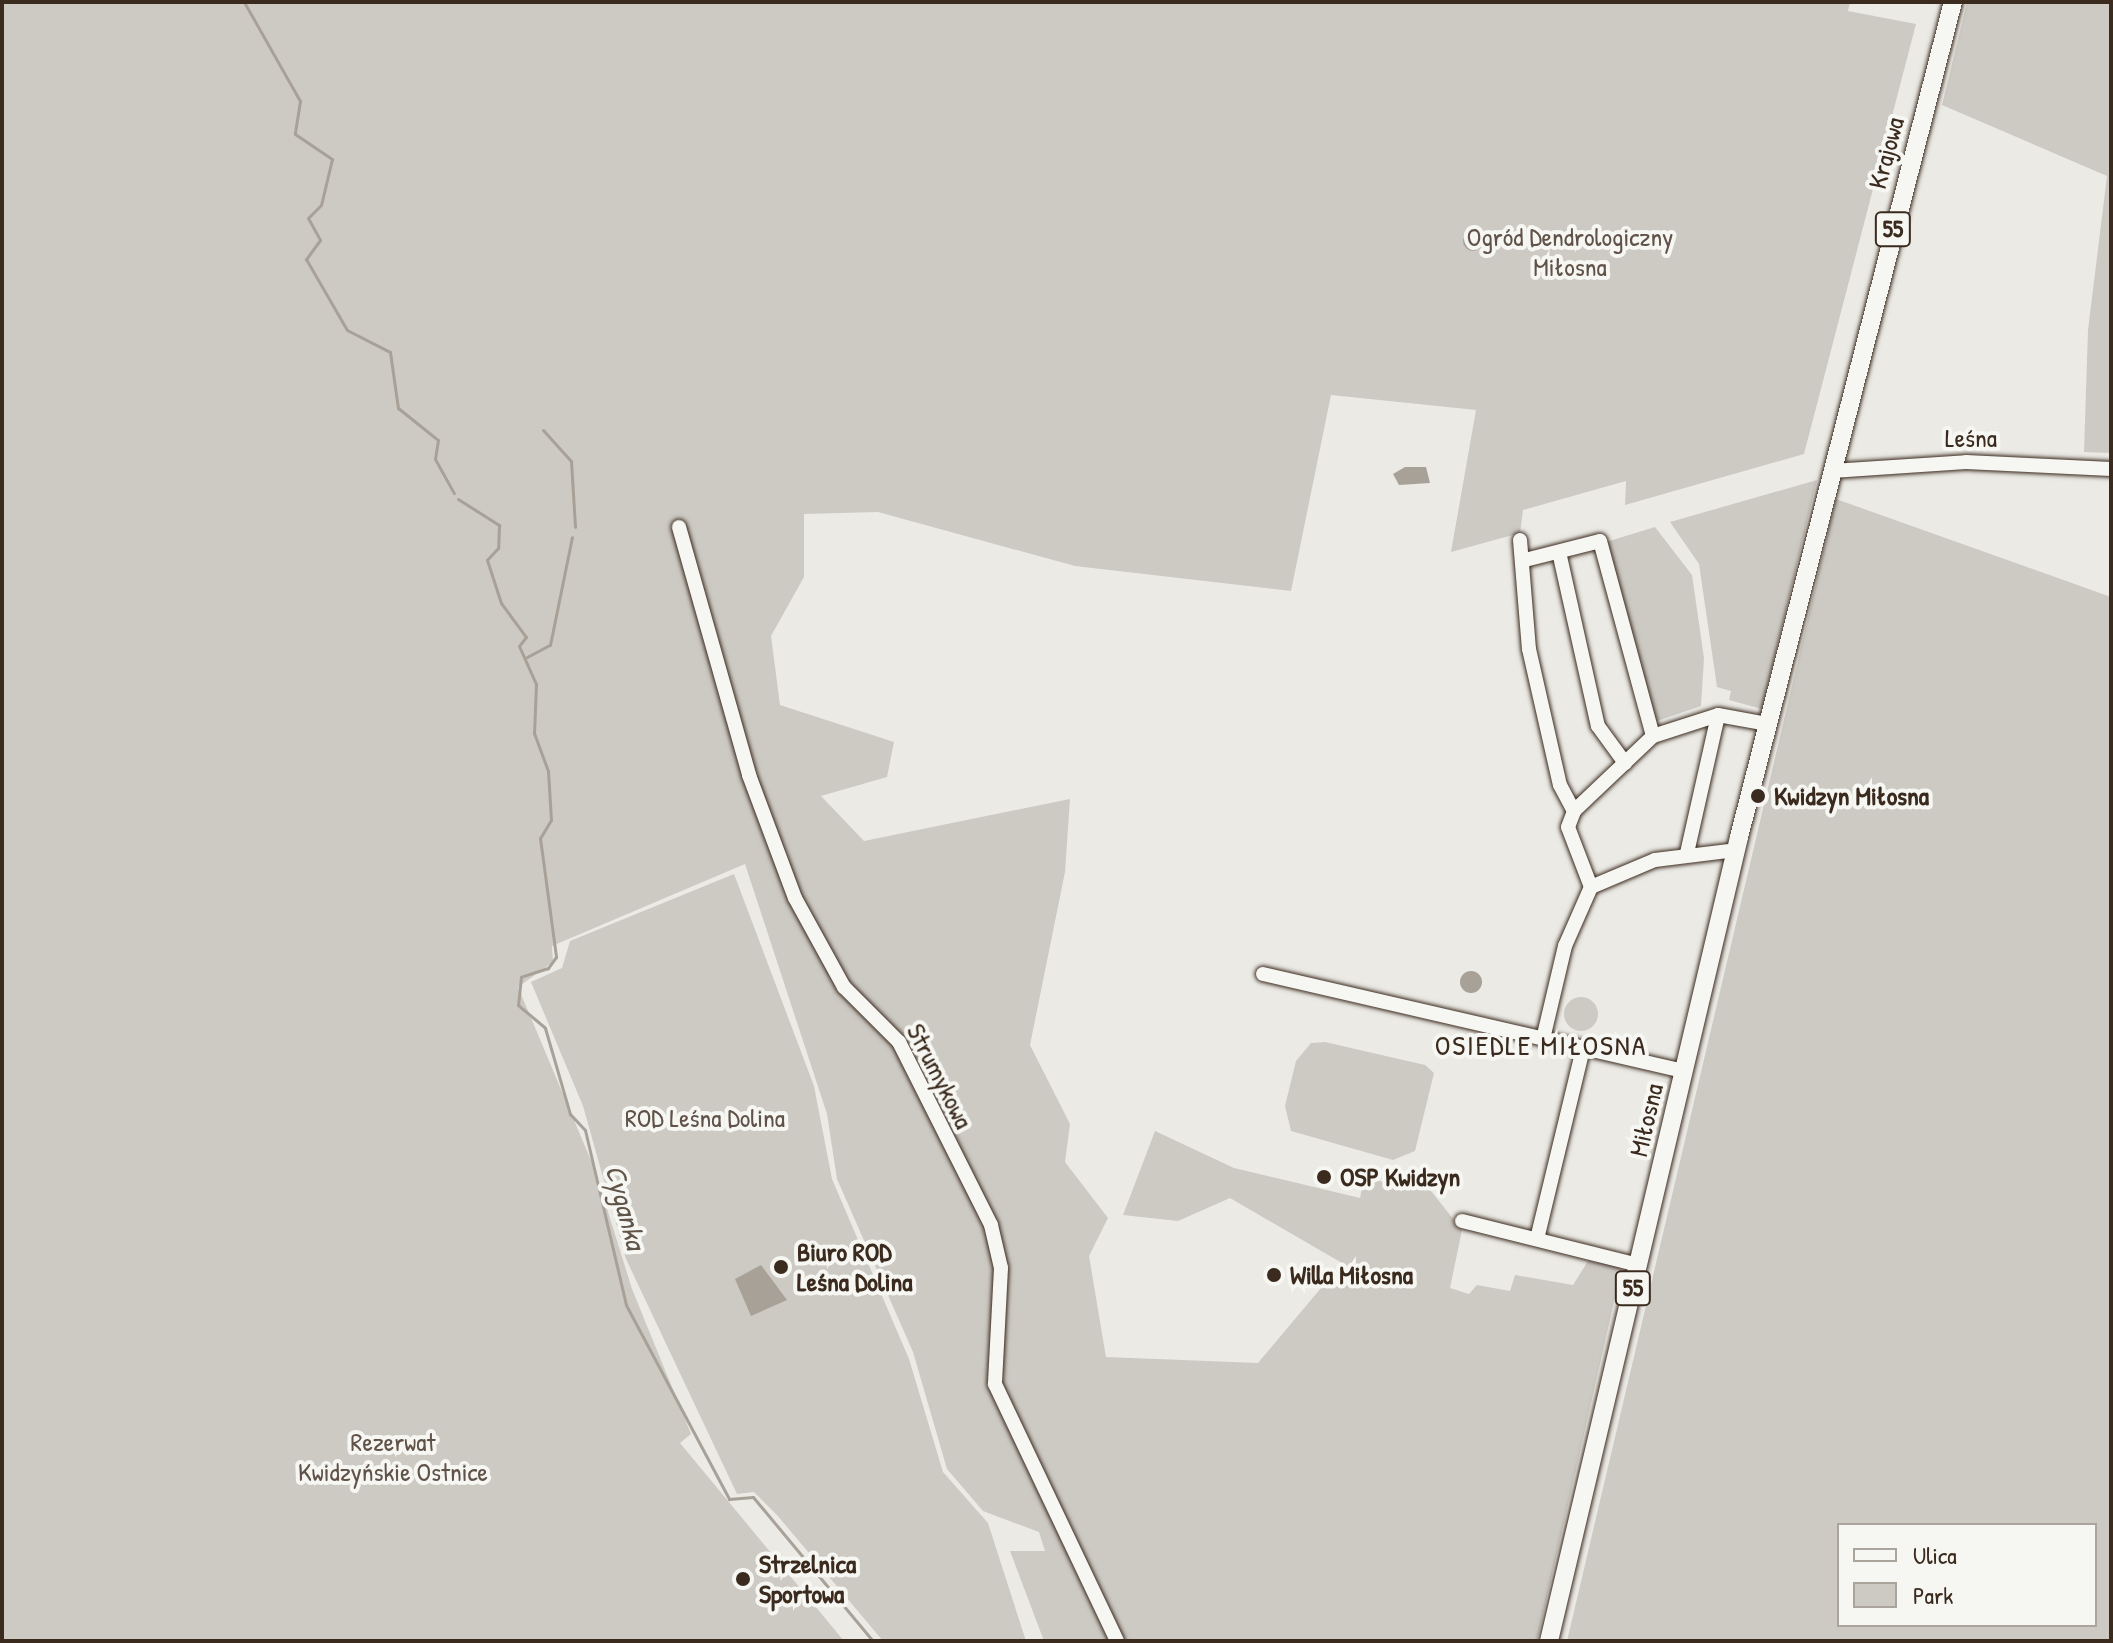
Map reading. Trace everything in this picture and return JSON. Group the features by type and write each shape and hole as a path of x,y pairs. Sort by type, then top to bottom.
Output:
{"main road":[{"name":"Krajowa","path":"1834,464 1953,2"},
{"name":"Miłosna","path":"1549,1641 1737,850 1834,464"}],"street":[{"name":"Leśna","path":"1834,464 1954,462 2111,469"},
{"name":"Strumykowa","path":"679,527 749,775 795,898 844,987 899,1042 991,1225 1001,1268 995,1384 1117,1641"},
{"path":"1520,540 1525,560 1520,595 1529,649 1560,785 1574,811"},
{"path":"1525,560 1600,541 1653,736"},
{"path":"1559,552 1598,726 1625,763"},
{"path":"1591,887 1568,827 1574,811 1653,736 1718,715 1768,724"},
{"path":"1687,853 1718,715"},
{"path":"1543,1039 1568,936 1591,887 1630,867 1687,853 1737,850"},
{"path":"1263,974 1684,1071"},
{"path":"1537,1239 1583,1049"},
{"path":"1462,1221 1638,1265"}],"green space":[{"path":"2,2 1850,2 1848,11 1916,24 1804,454 1625,505 1626,481 1523,510 1520,533 1451,552 1476,410 1331,395 1291,591 1075,566 878,512 804,514 804,577 771,636 780,705 894,742 887,777 821,796 864,841 1070,799 1065,872 1030,1045 1070,1124 1065,1162 1108,1218 1089,1256 1106,1357 1258,1363 1342,1263 1230,1198 1178,1221 1123,1215 1155,1131 1234,1168 1360,1198 1364,1178 1431,1191 1462,1230 1450,1288 1469,1294 1477,1285 1510,1291 1515,1275 1573,1285 1588,1261 1622,1267 1537,1641 1044,1641 1010,1551 1045,1551 1039,1532 983,1511 947,1469 913,1352 837,1179 827,1114 745,864 552,946 553,962 518,987 595,1170 632,1289 691,1434 680,1443 844,1641 2,1641"},
{"path":"1967,2 2111,2 2111,453 2084,452 2088,330 2107,176 1942,105"},
{"path":"1817,480 1762,709 1729,700 1731,691 1717,687 1699,564 1670,522"},
{"path":"1836,499 2111,597 2111,1641 1567,1641"},
{"path":"1655,527 1692,575 1704,658 1701,706 1654,722 1606,542"},
{"name":"ROD Leśna Dolina","path":"734,874 814,1086 832,1179 909,1359 943,1472 988,1523 1026,1641 883,1641 777,1515 754,1492 737,1494 626,1259 583,1106 531,982 562,968 570,941"},
{"path":"1581,997 1593,1002 1598,1014 1593,1026 1581,1031 1569,1026 1564,1014 1569,1002"},
{"path":"1325,1042 1425,1065 1434,1073 1415,1151 1393,1160 1291,1131 1285,1106 1296,1061 1311,1043"}],"shaded area":[{"path":"1473,231 1480,234 1483,241 1480,248 1473,251 1466,248 1463,241 1466,234"},
{"path":"1405,467 1426,467 1430,483 1399,485 1393,474"},
{"path":"1471,971 1479,974 1482,982 1479,990 1471,993 1463,990 1460,982 1463,974"},
{"path":"761,1265 787,1300 751,1316 735,1279"}],"waterway":[{"name":"Cyganka","path":"244,2 300,101 295,134 332,159 321,205 308,218 320,240 306,259 347,330 390,352 398,408 438,440 435,459 454,493"},
{"path":"543,430 571,461 575,527"},
{"name":"Cyganka","path":"458,499 499,525 498,548 487,560 501,603 526,637 519,646 536,684 534,733 548,771 551,820 540,838 556,957 548,968 521,977 518,1005 545,1028 570,1114 585,1130 626,1305 729,1499 753,1497 873,1641"},
{"path":"527,657 550,645 572,537"}],"place":[{"name":"Kwidzyn Miłosna","path":"1758,796"},
{"name":"OSP Kwidzyn","path":"1324,1177"},
{"name":"Biuro ROD Leśna Dolina","path":"781,1267"},
{"name":"Willa Miłosna","path":"1274,1275"},
{"name":"Strzelnica Sportowa","path":"743,1579"}],"district":[{"name":"OSIEDLE MIŁOSNA","path":"1541,1045"}],"park label":[{"name":"Ogród Dendrologiczny Miłosna","path":"1570,252"},
{"name":"Rezerwat Kwidzyńskie Ostnice","path":"393,1457"}]}
